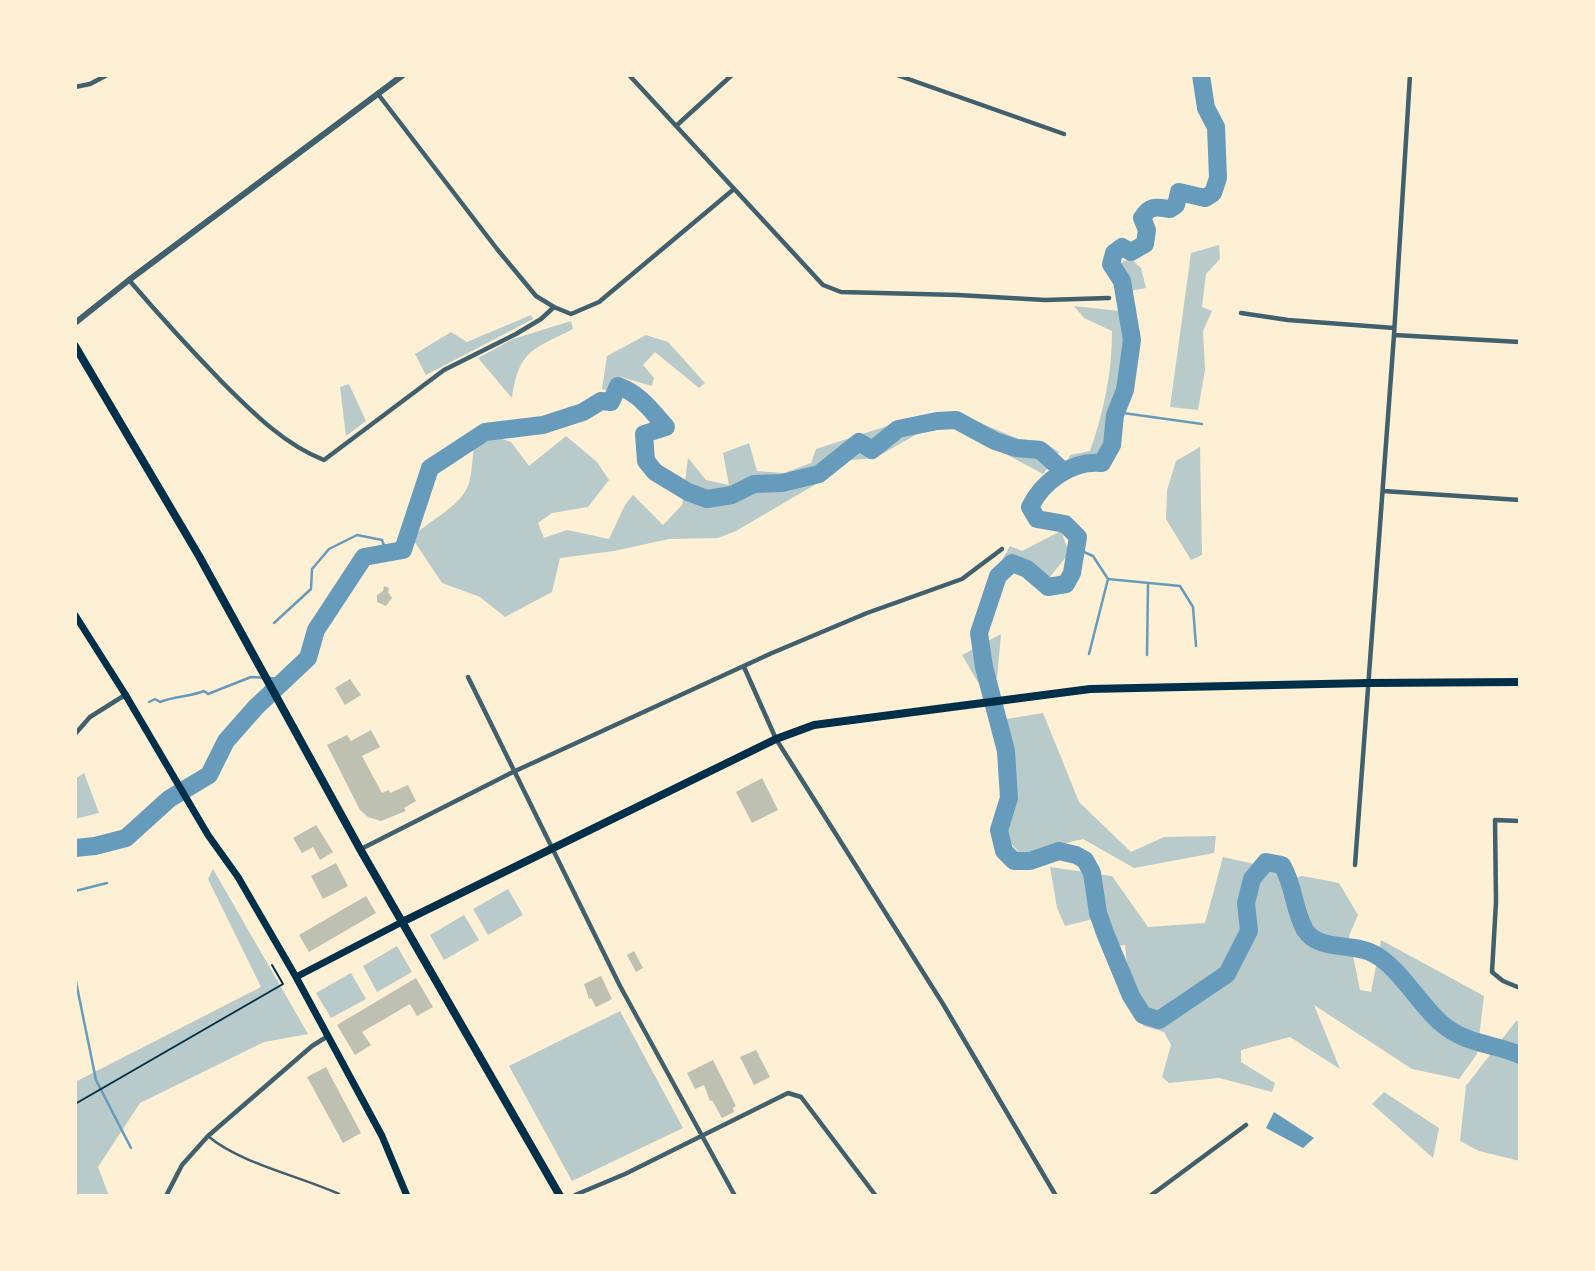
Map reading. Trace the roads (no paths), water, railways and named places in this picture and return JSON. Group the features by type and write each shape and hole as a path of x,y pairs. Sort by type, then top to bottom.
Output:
{"main road":[{"path":"75,346 199,556 360,849 560,1196"},
{"path":"75,615 197,816 238,877 296,977 382,1136 407,1196"},
{"path":"296,977 402,922 776,739 814,725 1090,689 1368,682 1520,682"}],"street":[{"path":"75,87 90,84 107,75"},
{"path":"75,323 403,75"},
{"path":"629,75 822,285 841,292 1045,300 1109,298"},
{"path":"676,126 732,75"},
{"path":"897,75 1064,134"},
{"path":"1355,865 1410,75"},
{"path":"378,93 536,296 571,314 598,302 734,189"},
{"path":"129,280 177,336 246,405 304,452 324,460 443,370 516,334 541,319 554,307"},
{"path":"1241,313 1288,320 1394,328"},
{"path":"1394,335 1520,342"},
{"path":"1383,491 1520,500"},
{"path":"360,849 513,772 772,653 867,613 962,579 1002,549"},
{"path":"744,667 776,739 943,1004 1056,1196"},
{"path":"468,677 620,986 735,1196"},
{"path":"75,734 90,718 125,694"},
{"path":"1520,821 1495,820 1496,902 1492,972 1503,981 1520,988"},
{"path":"166,1196 182,1165 208,1136 312,1045 328,1036"},
{"path":"575,1195 625,1174 768,1102 794,1093 809,1106 876,1196"},
{"path":"1150,1196 1245,1125"}],"lane":[{"path":"208,1136 217,1144 238,1154 339,1194"}],"water":[{"path":"1274,1112 1314,1138 1303,1148 1266,1128"}],"waterway":[{"path":"1201,75 1206,108 1216,127 1218,178 1213,193 1205,198 1179,192 1176,205 1170,209 1151,209 1142,218 1147,230 1145,244 1131,252 1122,247 1114,253 1111,264 1122,281 1132,340 1125,390 1115,415 1112,445 1102,463 1080,465 1060,474 1043,489 1030,507 1037,519 1065,524 1078,537 1072,573 1066,584 1048,587 1027,569 1012,563 998,576 979,633 984,667 1006,751 1009,798 999,830 1004,851 1014,861 1030,861 1059,851 1085,860 1092,873 1098,913 1105,933 1131,996 1143,1015 1159,1020 1227,974 1249,931 1246,903 1252,879 1266,862 1282,865 1301,922 1311,937 1327,944 1366,950 1374,954 1392,967 1433,1015 1450,1030 1470,1040 1520,1055"},
{"path":"75,848 126,838 169,799 209,775 226,741 256,707 308,658 316,630 364,557 403,550 430,468 485,432 543,425 583,412 601,401 611,402 618,386 639,398 666,427 644,434 646,461 655,472 688,492 707,499 732,495 754,484 782,483 819,474 859,442 872,450 898,429 937,421 956,420 995,441 1016,448 1040,450 1062,470"},
{"path":"1116,412 1202,424"},
{"path":"274,623 311,589 312,569 329,549 357,535 382,540 386,551"},
{"path":"1077,549 1093,556 1108,579 1180,586 1193,607 1196,646"},
{"path":"1089,654 1108,579"},
{"path":"1147,655 1148,585"},
{"path":"149,702 155,699 160,702 204,691 208,694 251,677 286,679"},
{"path":"75,891 107,883"},
{"path":"75,977 96,1080 131,1148"}]}
